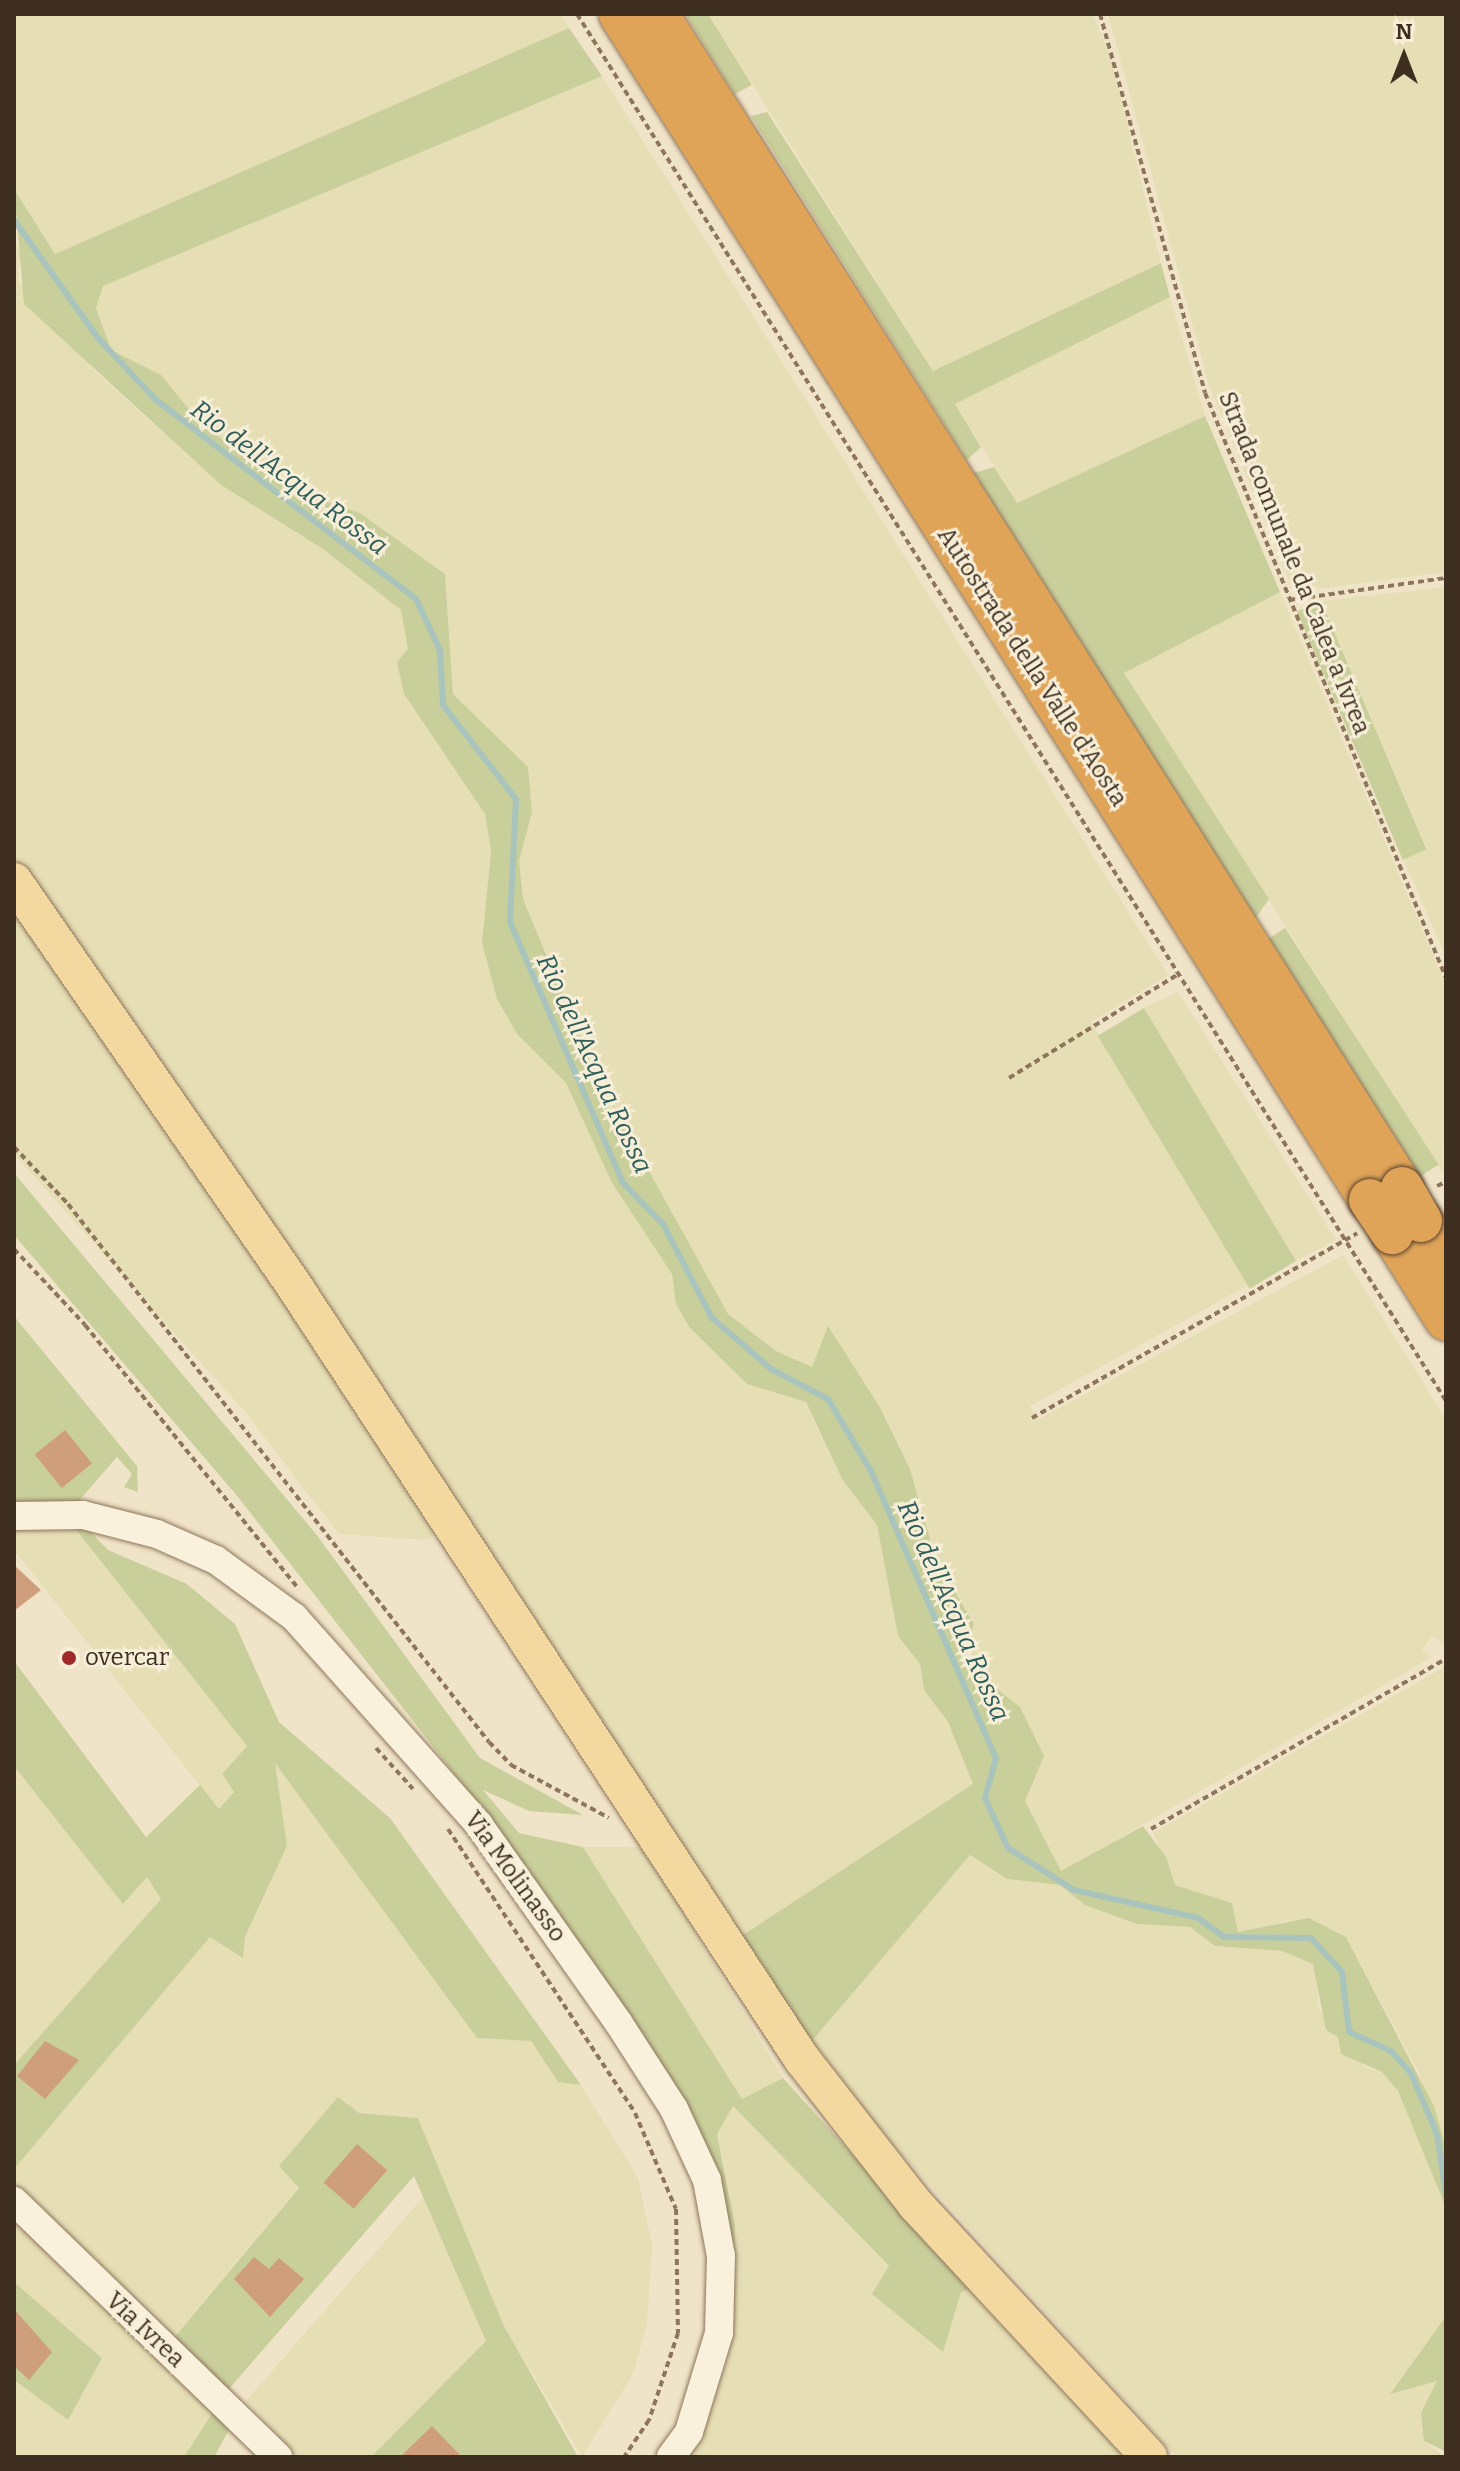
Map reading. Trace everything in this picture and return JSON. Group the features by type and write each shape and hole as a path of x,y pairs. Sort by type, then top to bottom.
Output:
{"highway":[{"name":"Autostrada della Valle d'Aosta","path":"620,14 709,129 1226,940 1405,1206 1446,1260"},
{"name":"Autostrada della Valle d'Aosta","path":"657,14 709,129"},
{"name":"Autostrada della Valle d'Aosta","path":"1405,1206 1446,1319"}],"main road":[{"path":"14,881 366,1392 802,2059 916,2205 1149,2457"}],"street":[{"name":"Via Molinasso","path":"14,1516 83,1515 157,1534 216,1560 294,1617 479,1825 600,1996 674,2109 707,2180 721,2256 719,2333 689,2432 671,2457"},
{"name":"Via Ivrea","path":"14,2201 278,2457"}],"path":[{"path":"577,14 1446,1401"},
{"name":"Strada comunale da Calea a Ivrea","path":"1100,14 1205,393 1446,978"},
{"path":"1289,600 1446,578"},
{"path":"1009,1078 1177,975"},
{"path":"14,1147 68,1204 489,1742 511,1765 615,1821"},
{"path":"1405,1206 1446,1182"},
{"path":"1032,1418 1345,1240"},
{"path":"14,1249 85,1325 306,1599"},
{"path":"1151,1829 1446,1659"},
{"path":"373,1745 419,1795"},
{"path":"437,1817 635,2113 676,2209 678,2333 649,2420 624,2457"}],"shaded area":[{"path":"14,14 561,14 569,28 55,254 14,189"},
{"path":"708,14 1093,14 1111,58 1161,263 933,371"},
{"path":"1108,14 1446,14 1446,572 1294,592 1209,385"},
{"path":"602,76 1168,975 1091,1022 1250,1284 1030,1406 1039,1419 1343,1255 1446,1419 1446,1644 1432,1636 1422,1650 1432,1657 1061,1872 1025,1801 1020,1707 959,1660 974,1624 936,1560 910,1469 829,1327 813,1367 776,1351 728,1314 595,1073 523,899 519,861 532,812 528,767 453,694 445,574 360,513 304,494 201,424 161,376 111,351 96,308 103,286"},
{"path":"14,243 21,250 18,280 96,372 221,485 323,549 401,610 409,649 404,694 485,814 491,851 482,943 497,999 517,1034 566,1083 612,1183 672,1274 676,1304 690,1328 747,1384 805,1402 842,1479 877,1525 898,1636 920,1664 924,1690 948,1722 973,1784 737,1939 461,1505 14,857"},
{"path":"1170,297 1205,416 1017,503 955,404"},
{"path":"1446,587 1446,957 1403,858 1427,849 1321,601"},
{"path":"1280,592 1446,986 1443,1174 1124,673"},
{"path":"14,905 440,1530 427,1540 339,1534 246,1413 14,1154"},
{"path":"1178,992 1336,1240 1296,1261 1144,1008"},
{"path":"14,1524 73,1526 247,1746 222,1773 234,1792 219,1810 14,1550"},
{"path":"1446,1666 1446,2148 1419,2073 1346,1937 1284,1921 1263,1933 1238,1932 1232,1903 1175,1885 1153,1833"},
{"path":"274,1761 477,2038 531,2040 558,2082 581,2085 638,2178 652,2245 647,2324 633,2374 582,2457 503,2324 418,2118 359,2113 338,2097 299,2187 173,2338 14,2183 14,2169 210,1937 243,1958 245,1937 287,1846"},
{"path":"14,1766 123,1903 147,1876 161,1899 14,2065"},
{"path":"583,1847 643,1847 783,2078 742,2099"},
{"path":"969,1855 1007,1879 1060,1885 1136,1924 1190,1927 1215,1946 1282,1951 1313,1964 1320,1982 1317,2006 1365,2067 1382,2072 1398,2091 1446,2208 1446,2316 1391,2392 1437,2381 1424,2441 1446,2457 1177,2457 806,2048"},
{"path":"733,2106 889,2267 872,2294 973,2288 1124,2457 685,2457 726,2362 733,2280 730,2192 717,2134"},
{"path":"426,2194 486,2342 371,2457 298,2457 246,2401"},
{"path":"14,2218 213,2412 184,2457 14,2457 14,2380 68,2420 102,2358 14,2282"}],"green space":[{"path":"685,14 708,14 752,85 735,94"},
{"path":"569,28 602,76 103,286 96,308 111,350 161,375 201,424 254,461 304,494 360,513 445,574 453,694 528,767 532,812 519,861 523,899 595,1073 728,1314 776,1351 812,1367 828,1326 879,1406 910,1469 936,1560 974,1624 960,1660 1020,1707 1044,1756 1025,1801 1061,1871 1143,1826 1166,1857 1175,1885 1232,1903 1238,1932 1309,1918 1346,1937 1434,2106 1446,2148 1446,2208 1398,2091 1382,2072 1341,2054 1338,2037 1326,2030 1313,1964 1282,1951 1215,1946 1190,1927 1137,1924 1085,1905 1060,1885 1007,1879 970,1855 806,2048 737,1939 973,1784 948,1722 924,1690 920,1664 898,1636 877,1525 842,1479 806,1402 747,1384 690,1328 676,1304 672,1274 612,1183 566,1083 517,1034 497,999 482,943 491,851 485,814 404,694 397,662 408,649 401,610 323,549 221,485 24,304 14,189 55,254"},
{"path":"767,112 933,371 1161,263 1170,297 955,404 981,447 967,460 751,116"},
{"path":"1205,416 1280,592 1124,673 1269,899 1255,919 974,473 994,467 1017,503"},
{"path":"1321,601 1426,850 1403,860 1297,611"},
{"path":"1285,928 1439,1165 1419,1177 1266,941"},
{"path":"1144,1008 1296,1261 1250,1289 1098,1036"},
{"path":"14,1173 316,1534 480,1758 583,1815 529,1811 483,1790 519,1833 583,1847 742,2099 783,2078 973,2288 961,2292 943,2352 872,2294 889,2266 733,2106 717,2134 735,2226 733,2280 730,2229 485,1813 238,1497 14,1235"},
{"path":"14,1316 137,1466 138,1492 124,1487 132,1474 117,1457 71,1510 14,1503"},
{"path":"82,1523 108,1550 187,1584 235,1624 279,1722 390,1818 581,2085 558,2082 531,2041 477,2038 275,1763 287,1846 245,1937 243,1958 210,1937 14,2169 14,2065 161,1899 147,1877 123,1904 14,1766 14,1661 146,1837 200,1785 219,1809 234,1792 222,1774 247,1746 73,1526"},
{"path":"338,2097 359,2113 418,2118 503,2324 578,2457 371,2457 486,2341 414,2176 228,2390 173,2339 299,2188 279,2166"},
{"path":"14,2282 102,2358 68,2420 14,2380"},
{"path":"1446,2316 1446,2452 1424,2441 1421,2413 1437,2381 1390,2394"},
{"path":"213,2412 229,2430 214,2457 184,2457"}],"building":[{"path":"65,1430 92,1463 62,1488 35,1455"},
{"path":"14,1565 41,1590 14,1611"},
{"path":"45,2041 79,2060 45,2099 17,2076"},
{"path":"357,2144 387,2170 354,2209 324,2182"},
{"path":"254,2257 269,2269 279,2258 304,2279 270,2317 234,2279"},
{"path":"14,2309 52,2352 29,2380 14,2366"},
{"path":"432,2426 462,2457 400,2457"}],"waterway":[{"name":"Rio dell'Acqua Rossa","path":"14,220 97,337 156,400 416,599 440,650 443,705 516,799 510,922 623,1183 663,1224 712,1318 771,1369 828,1399 871,1471 996,1758 985,1798 1008,1848 1074,1890 1198,1918 1224,1937 1311,1938 1342,1972 1349,2032 1391,2051 1411,2073 1437,2134 1446,2196"}],"place":[{"name":"overcar","path":"69,1658"}]}
